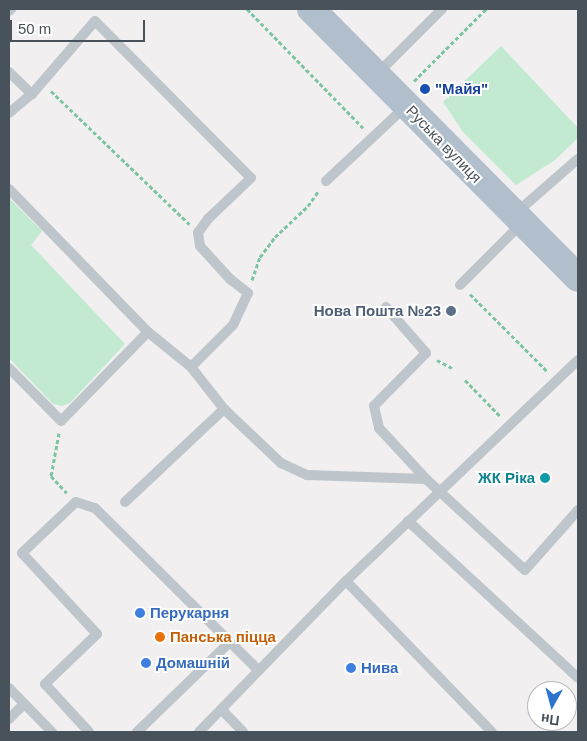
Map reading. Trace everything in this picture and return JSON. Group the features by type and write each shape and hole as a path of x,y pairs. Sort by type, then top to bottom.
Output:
{"main road":[{"name":"Руська вулиця","path":"311,9 376,75 408,95 518,219 578,278"}],"lane":[{"path":"376,75 442,9"},
{"path":"9,113 32,94 95,21 250,178 208,218 198,233 200,246 230,279 248,293 233,325 191,368"},
{"path":"9,72 32,94"},
{"path":"326,182 372,137 408,95"},
{"path":"460,285 518,219 578,159"},
{"path":"9,189 148,332 191,368 224,409 281,463 307,475 426,479"},
{"path":"386,307 426,353 374,406 379,428 426,479 524,570 578,510"},
{"path":"9,368 61,421 148,332"},
{"path":"199,732 222,710 257,669 408,521 511,426 578,360"},
{"path":"125,502 224,409"},
{"path":"88,732 44,684 97,634 22,553 76,502 95,508 229,644 257,669"},
{"path":"408,521 578,678"},
{"path":"346,582 492,732"},
{"path":"137,732 229,644"},
{"path":"9,688 52,732"},
{"path":"9,718 24,704"},
{"path":"222,710 243,732"}],"path":[{"path":"246,9 372,137"},
{"path":"408,95 486,9"},
{"path":"42,82 198,233"},
{"path":"248,293 260,257 275,237 308,206 326,182"},
{"path":"476,286 470,293 557,381"},
{"path":"465,380 511,426"},
{"path":"61,421 51,476 76,502"}],"green space":[{"path":"501,46 578,128 578,138 555,160 516,185 463,132 443,102"},
{"path":"9,198 42,231 31,245 125,344 70,403 62,406 53,404 9,358"}],"place":[{"name":"\"Майя\"","path":"425,89"},
{"name":"Нова Пошта №23","path":"451,311"},
{"name":"ЖК Ріка","path":"545,478"},
{"name":"Перукарня","path":"140,613"},
{"name":"Панська пiцца","path":"160,637"},
{"name":"Домашній","path":"146,663"},
{"name":"Нива","path":"351,668"}]}
